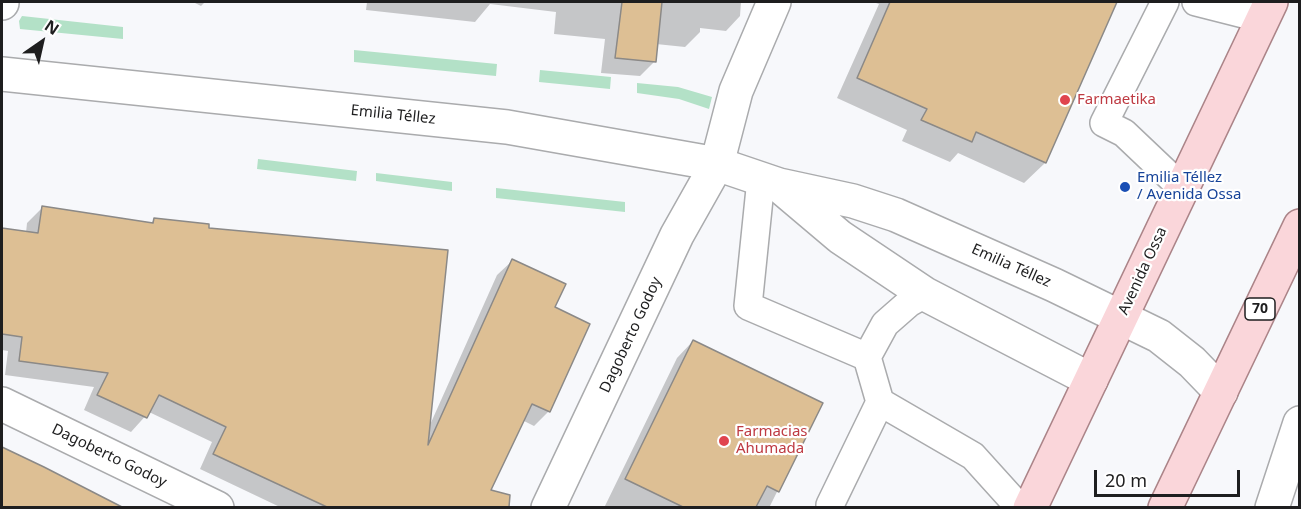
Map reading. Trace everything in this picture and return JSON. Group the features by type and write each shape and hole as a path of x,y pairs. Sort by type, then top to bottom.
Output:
{"main road":[{"name":"Avenida Ossa","path":"1030,507 1267,10"},
{"name":"70","path":"1165,507 1299,226"}],"street":[{"name":"Dagoberto Godoy","path":"548,507 678,235 717,164 736,91 774,2"},
{"name":"Emilia Téllez","path":"2,74 507,127 717,164 770,182 853,201 896,215 1159,336 1192,362 1221,392"},
{"name":"Emilia Téllez","path":"770,182 840,237 925,294 1091,380"},
{"name":"Dagoberto Godoy","path":"2,404 217,507"},
{"path":"1272,507 1299,423"}],"lane":[{"path":"1165,2 1104,123 1124,133 1182,188"},
{"path":"1196,2 1267,10"},
{"path":"770,182 748,306 867,357"},
{"path":"830,505 880,402 867,357 885,324 909,303 925,294"},
{"path":"880,402 973,456 1020,507"}],"green space":[{"path":"22,16 123,27 123,39 20,29 19,21"},
{"path":"354,50 497,64 496,76 354,62"},
{"path":"540,70 611,77 610,89 539,82"},
{"path":"637,83 678,87 712,97 709,109 679,99 637,93"},
{"path":"258,159 357,171 356,181 257,169"},
{"path":"376,173 452,182 452,191 376,181"},
{"path":"496,188 625,202 625,212 496,198"}],"building":[{"path":"622,2 662,2 656,62 615,58"},
{"path":"890,2 1117,2 1046,163 976,132 972,142 921,120 927,109 857,78"},
{"path":"42,206 153,223 154,218 209,224 209,228 448,250 428,445 512,259 566,284 555,307 590,324 550,412 532,404 491,490 510,495 509,507 327,507 213,454 226,427 159,395 147,418 97,395 108,373 19,361 22,337 2,334 2,228 38,233"},
{"name":"Farmacias Ahumada","path":"693,340 823,403 779,492 767,486 756,507 683,507 625,479"},
{"path":"2,447 44,467 122,507 2,507"}],"place":[{"name":"Farmaetika","path":"1065,100"},
{"name":"Emilia Téllez / Avenida Ossa","path":"1125,187"},
{"name":"Farmacias Ahumada","path":"724,441"}]}
